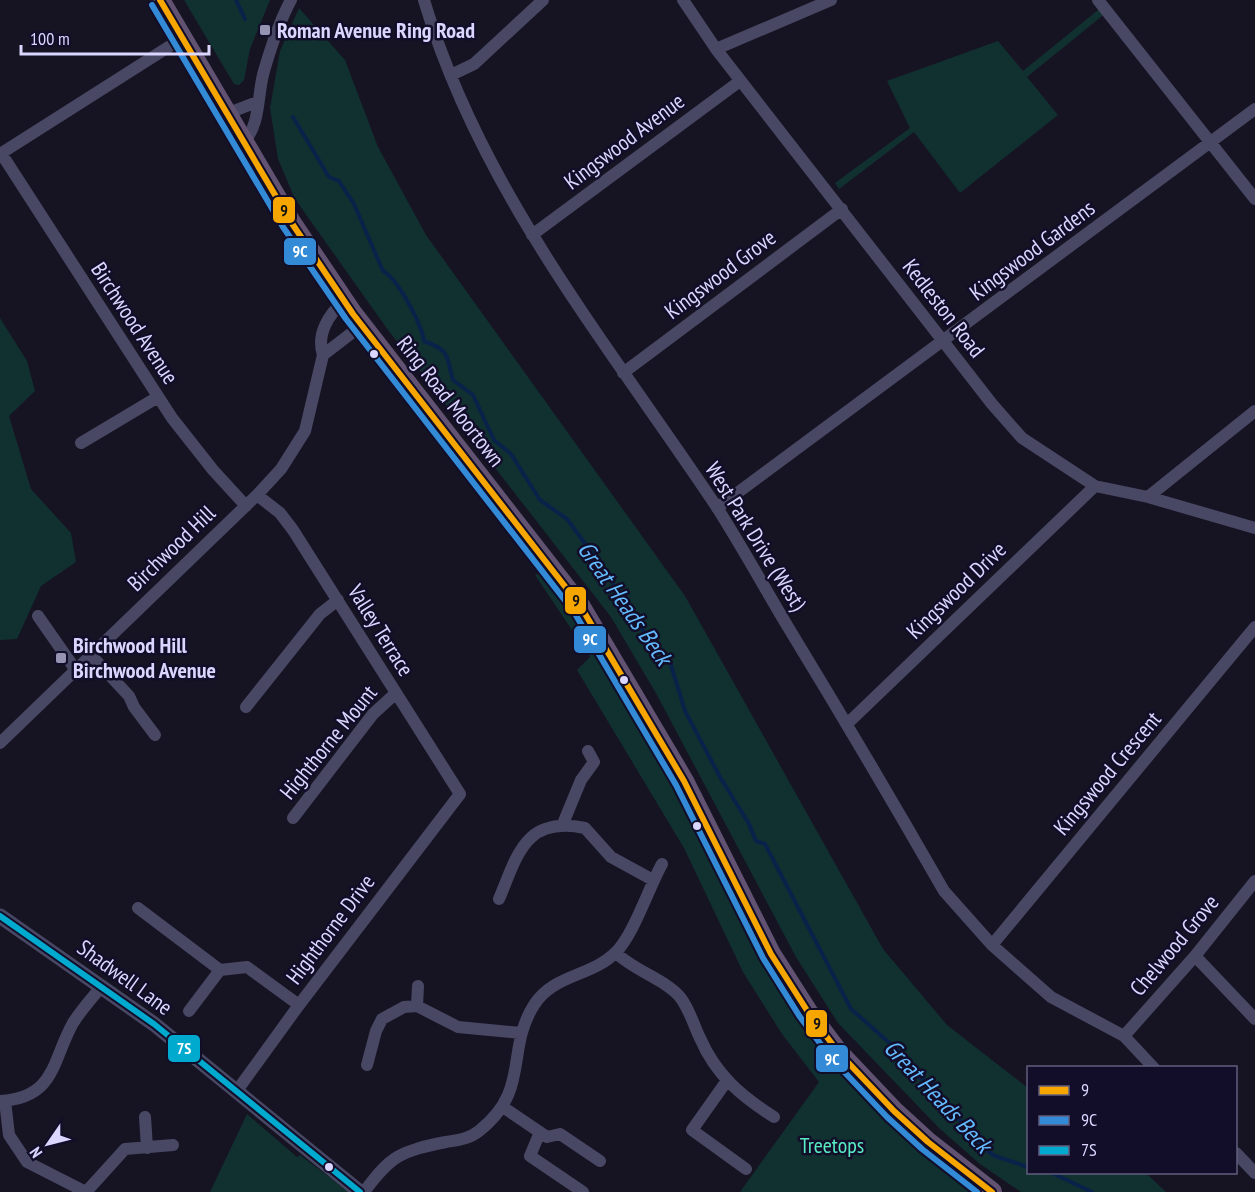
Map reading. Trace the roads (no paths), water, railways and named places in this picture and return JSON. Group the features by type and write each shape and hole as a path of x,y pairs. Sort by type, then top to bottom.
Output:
{"highway":[{"name":"Ring Road Moortown","path":"160,0 291,222 344,301 581,607 684,781 771,954 808,1012 839,1053 894,1111 928,1142 992,1192"}],"street":[{"path":"243,143 249,137 256,119 257,102 264,71 291,0"},
{"name":"West Park Drive (West)","path":"424,0 452,75 488,157 532,236 623,373 717,508 944,891 992,945 1051,997 1124,1036 1152,1066"},
{"path":"452,75 474,64 543,0"},
{"name":"Kedleston Road","path":"683,0 740,81 1022,438 1095,486 1148,496 1255,528"},
{"path":"716,49 831,0"},
{"path":"1098,0 1211,140 1255,199"},
{"path":"1,154 182,39"},
{"name":"Kingswood Avenue","path":"532,236 740,81"},
{"path":"226,114 257,102"},
{"name":"Kingswood Gardens","path":"717,508 944,342 1255,109"},
{"name":"Birchwood Avenue","path":"1,154 158,397 190,442 246,506"},
{"name":"Kingswood Grove","path":"623,373 842,209"},
{"name":"Birchwood Hill","path":"0,743 246,506 281,469 305,431 323,355 320,346 327,321 344,301"},
{"path":"323,355 362,325"},
{"path":"81,443 158,397"},
{"path":"1148,496 1255,411"},
{"name":"Kingswood Drive","path":"847,724 1095,486"},
{"name":"Valley Terrace","path":"257,495 280,513 293,530 460,794"},
{"path":"246,707 320,614 338,600"},
{"path":"38,616 75,669"},
{"name":"Kingswood Crescent","path":"992,945 1255,627"},
{"path":"90,654 129,696 134,707 155,727"},
{"name":"Highthorne Mount","path":"293,818 373,714 396,693"},
{"path":"562,826 581,780 594,762 588,751"},
{"name":"Highthorne Drive","path":"236,1092 299,1005 460,794"},
{"path":"499,899 525,842 538,831 562,826 585,828 610,857 653,880"},
{"path":"362,1192 385,1166 401,1153 470,1136 502,1107 515,1082 521,1033 535,1004 551,986 616,953 662,864"},
{"name":"Chelwood Grove","path":"1124,1036 1195,956 1255,881"},
{"path":"138,908 220,970 247,968 299,1005"},
{"name":"Shadwell Lane","path":"0,916 154,1024 362,1192"},
{"path":"616,953 630,966 678,995 686,1006 705,1050 726,1082 774,1117"},
{"path":"1195,956 1255,1019"},
{"path":"189,1011 220,970"},
{"path":"417,1006 418,986"},
{"path":"101,987 73,1024 50,1078 30,1094 2,1101 9,1135 27,1162 86,1192 125,1149 173,1145"},
{"path":"367,1065 376,1031 382,1019 404,1007 417,1006 458,1027 521,1033"},
{"path":"726,1082 692,1130 746,1169"},
{"path":"502,1107 547,1137 560,1134 600,1161"},
{"path":"145,1117 147,1148"},
{"path":"540,1132 530,1156 583,1192"},
{"path":"1237,1154 1255,1173"}],"waterway":[{"name":"Great Heads Beck","path":"236,0 245,19"},
{"name":"Great Heads Beck","path":"293,117 329,177 339,181 354,204 383,271 395,283 408,302 424,341 443,351 453,380 473,395 494,440 511,454 540,500 567,519 606,572 634,619 671,665 685,711 720,777 749,824 756,841 765,844 851,1009 901,1053 920,1078 933,1084 950,1112 970,1129 983,1148 995,1156 1027,1167"},
{"name":"Great Heads Beck","path":"1054,1174 1092,1192"}],"place":[{"name":"Roman Avenue Ring Road","path":"265,30"},
{"name":"Birchwood Hill Birchwood Avenue","path":"61,658"}],"park label":[{"name":"Treetops","path":"832,1145"}]}
